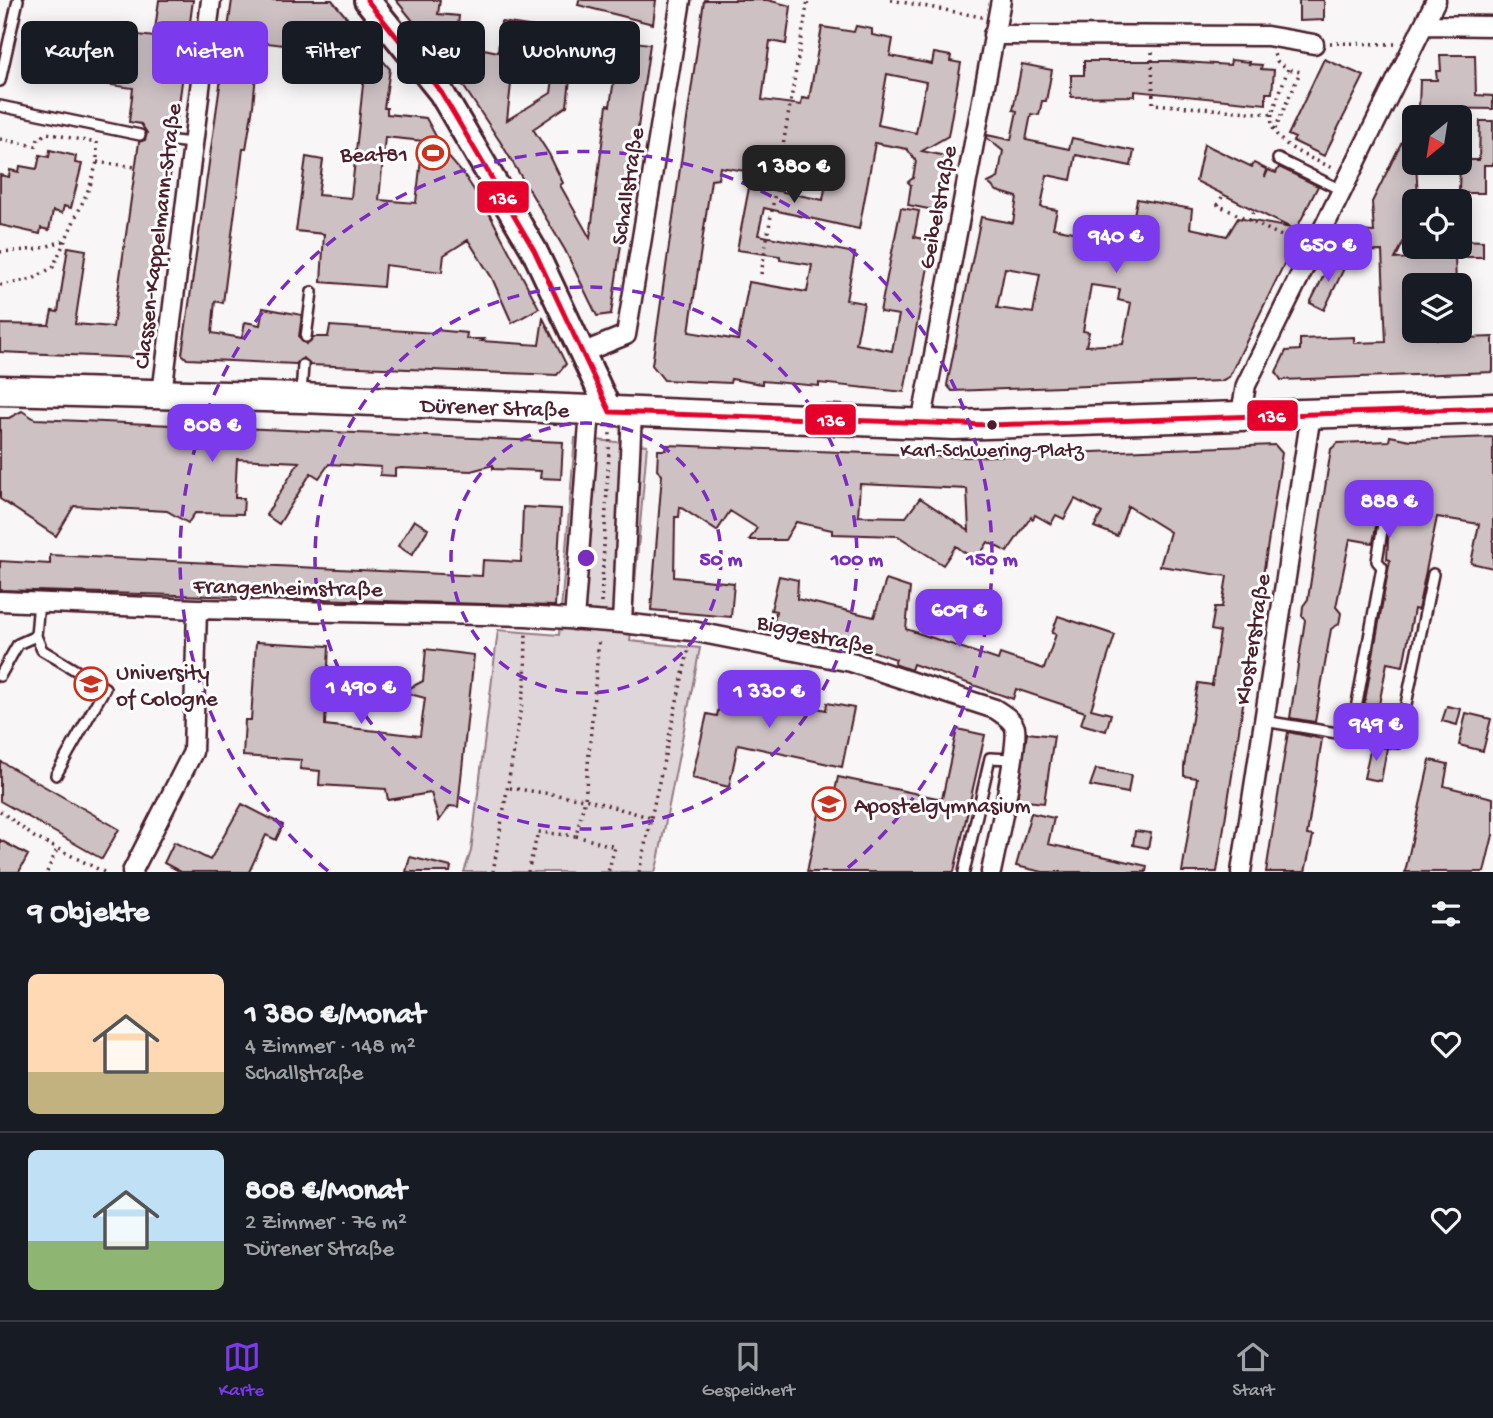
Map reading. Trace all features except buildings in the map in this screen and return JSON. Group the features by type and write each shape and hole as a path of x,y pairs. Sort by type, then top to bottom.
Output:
{"main road":[{"name":"Dürener Straße","path":"0,390 301,397 611,412 990,425 1493,408"}],"street":[{"name":"Classen-Kappelmann-Straße","path":"162,394 183,142 211,0"},
{"path":"367,0 441,92 534,250 611,412 622,623"},
{"name":"Schallstraße","path":"584,352 626,335 681,0"},
{"name":"Geibelstraße","path":"921,424 1000,0"},
{"path":"1244,416 1243,401 1247,386 1436,0"},
{"path":"1424,24 1493,26"},
{"path":"995,27 1152,35 1267,36 1314,44"},
{"path":"574,620 611,412"},
{"name":"Klosterstraße","path":"1241,872 1311,414"},
{"name":"Frangenheimstraße","path":"0,601 197,609 526,616 574,620"},
{"path":"132,872 193,751 197,609"},
{"name":"Biggestraße","path":"574,620 692,631 851,662 995,709 1015,728 1012,759 991,872"}],"lane":[{"path":"0,81 18,0"},
{"path":"0,106 140,135"},
{"path":"1278,159 1345,183"},
{"path":"306,337 312,292"},
{"path":"301,397 303,365"},
{"path":"1351,736 1382,567 1377,561 1383,524"},
{"path":"1264,721 1398,743 1433,574"},
{"path":"39,601 36,636 41,650 105,688 56,775"},
{"path":"0,676 18,644 36,636"},
{"path":"964,872 990,758 1012,759"}],"path":[{"path":"761,274 808,0"},
{"path":"891,0 995,27"},
{"path":"1152,35 1153,104 1272,114"},
{"path":"1267,36 1277,61 1288,69 1300,72 1275,131"},
{"path":"1314,44 1377,42 1414,46"},
{"path":"1288,69 1272,114 1271,121 1275,131 1289,147 1345,183"},
{"path":"0,285 33,279 53,267 90,186 97,162 96,143 101,127"},
{"path":"0,139 36,146 38,139 47,133 96,143"},
{"path":"97,162 136,167"},
{"path":"1222,197 1218,205 1313,249"},
{"path":"1249,220 1255,208"},
{"path":"0,252 40,249 66,240"},
{"path":"576,836 585,799 600,622 611,412"},
{"path":"492,872 510,788 525,685 526,616"},
{"path":"639,872 692,631"},
{"path":"510,788 585,799 652,818"},
{"path":"0,811 34,838 58,847 104,872"},
{"path":"528,872 538,832 576,836 615,847 608,872"},
{"path":"47,872 58,847"}],"shaded area":[{"path":"575,438 647,445 630,641 700,648 658,861 655,872 464,872 471,851 498,630 559,635"}],"transit line":[{"name":"136","path":"367,0 441,92 534,250 610,412"},
{"name":"136","path":"610,412 990,425 1493,408"}],"place":[{"name":"Beat81","path":"433,153"},
{"name":"Karl-Schwering-Platz","path":"992,425"},
{"name":"University of Cologne","path":"91,684"},
{"name":"Apostelgymnasium","path":"829,804"}]}
